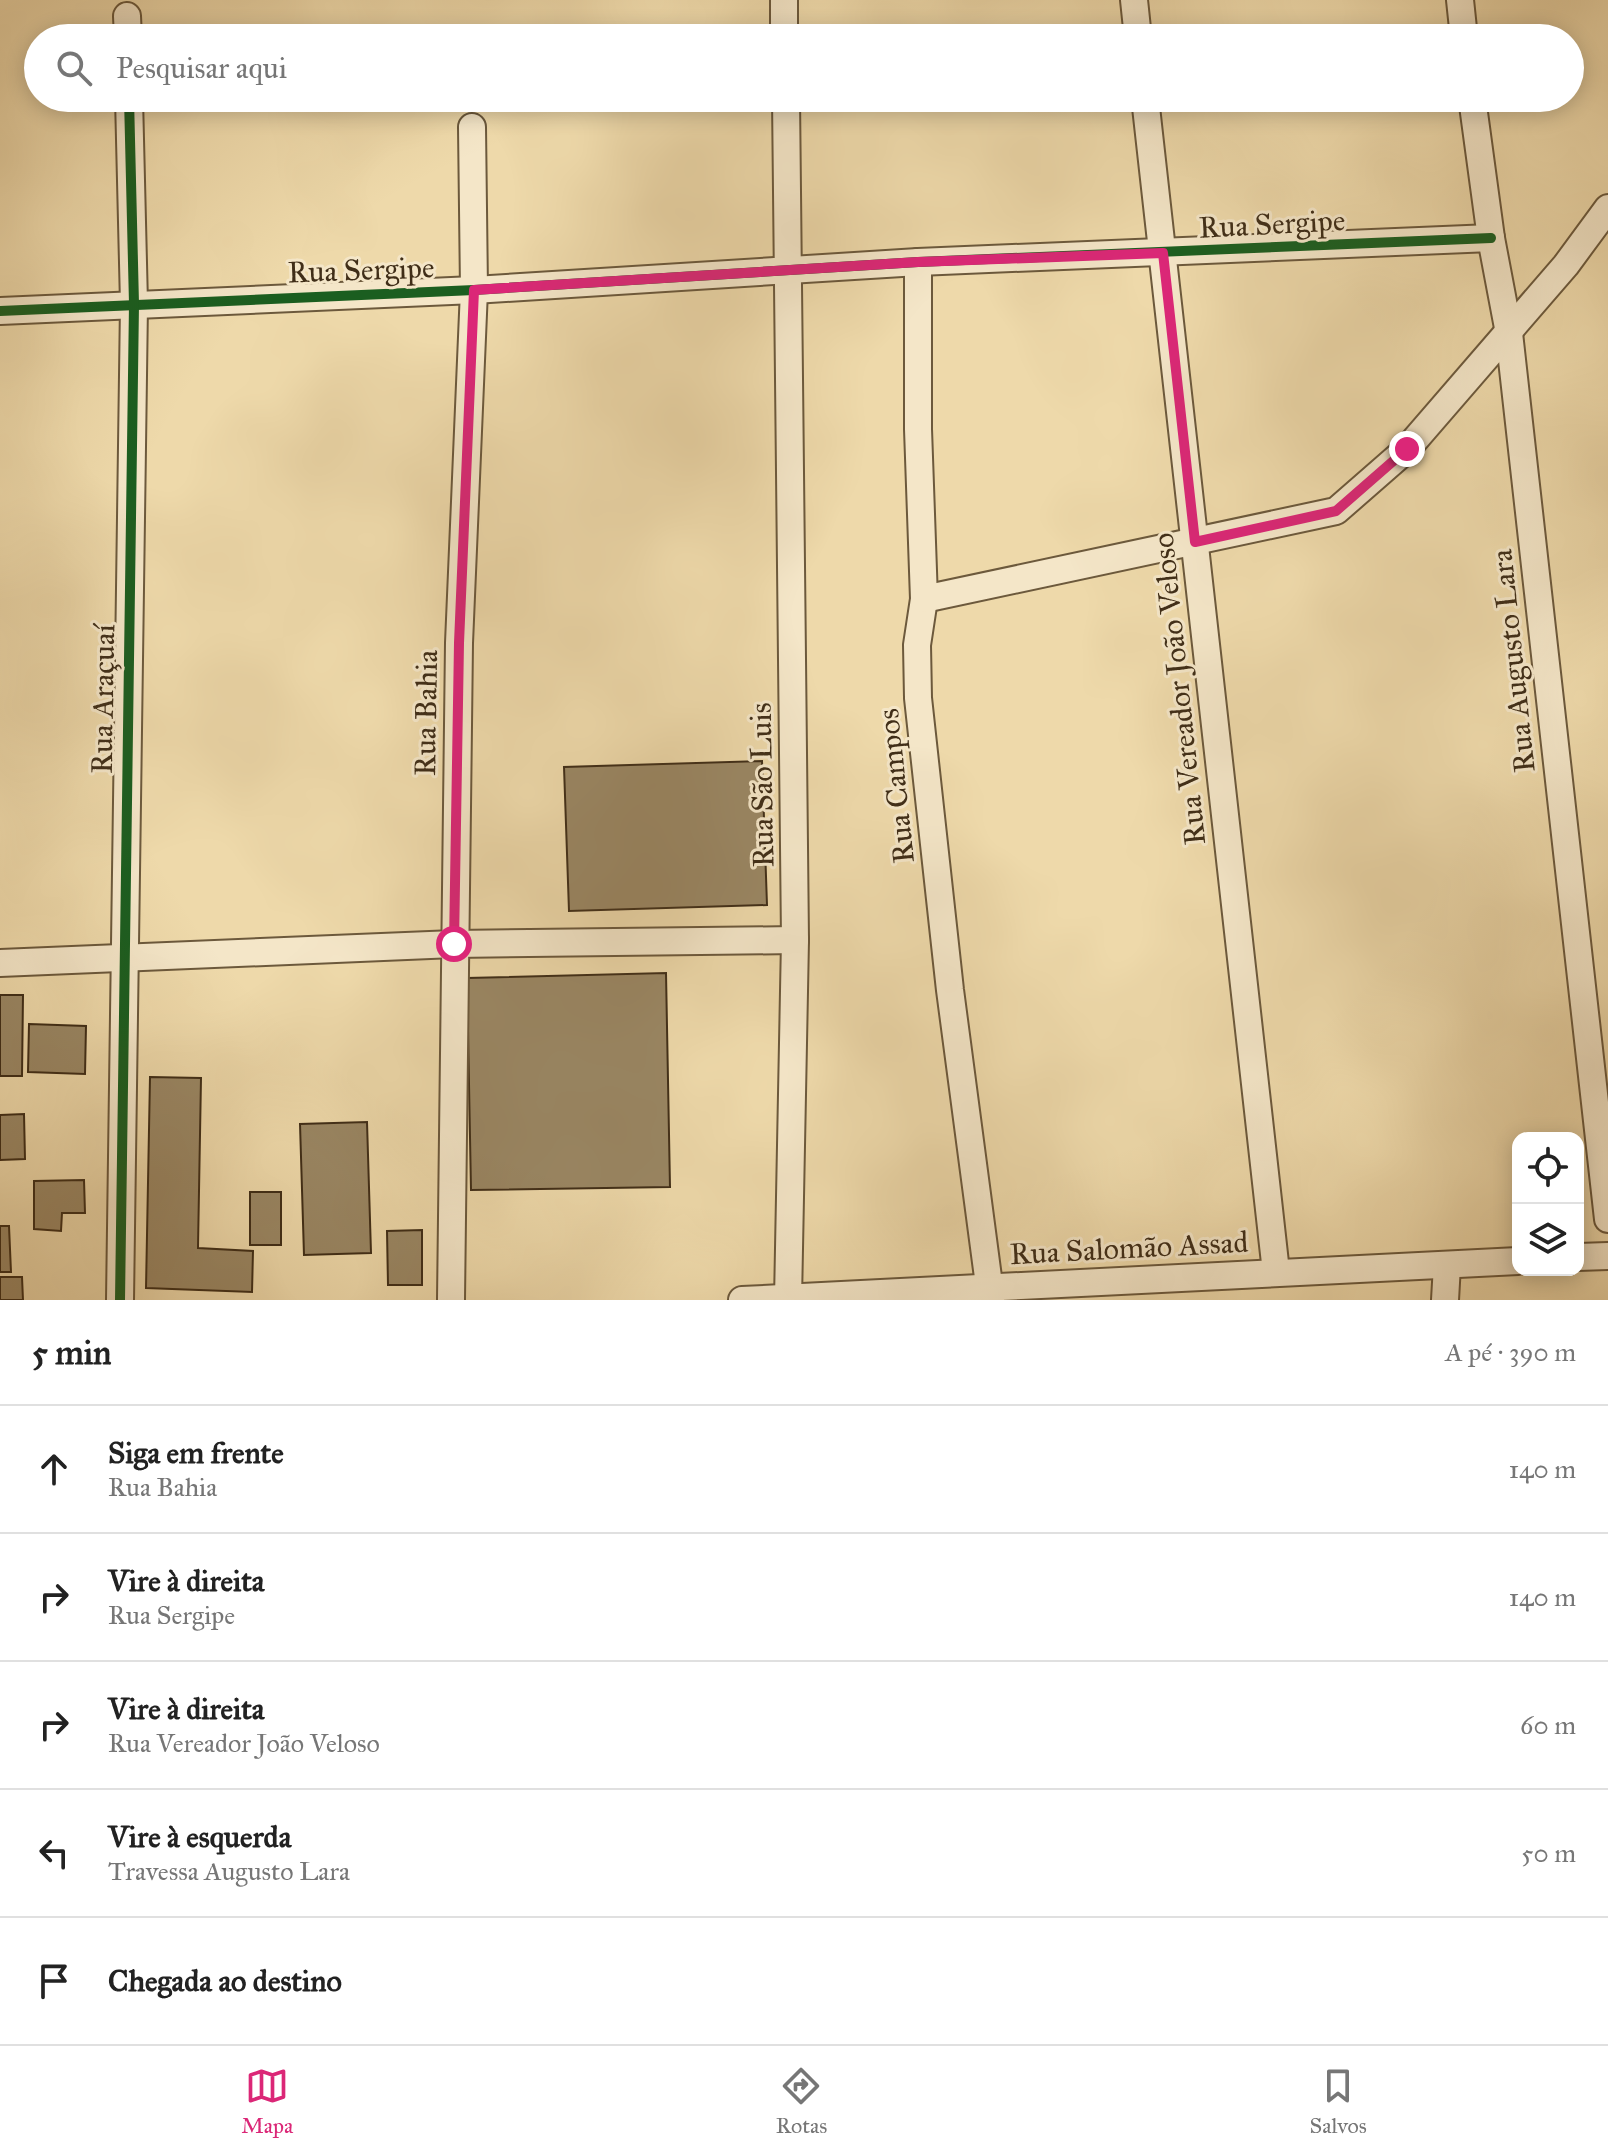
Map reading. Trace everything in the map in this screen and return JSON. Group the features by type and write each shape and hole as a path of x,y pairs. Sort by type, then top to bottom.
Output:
{"street":[{"path":"784,0 784,24"},
{"path":"1134,0 1137,24"},
{"path":"1460,0 1463,24"},
{"name":"Rua Araçuaí","path":"120,1300 134,304 129,112"},
{"name":"Rua São Luis","path":"786,112 795,940 788,1299"},
{"name":"Rua Vereador João Veloso","path":"1147,112 1276,1272"},
{"name":"Rua Augusto Lara","path":"1474,112 1491,238 1509,333 1608,1219"},
{"name":"Rua Bahia","path":"451,1300 460,627 474,290 472,127"},
{"path":"924,599 1336,511 1407,449 1509,333 1608,208"},
{"name":"Rua Sergipe","path":"0,311 474,290 918,262 1491,238"},
{"name":"Rua Campos","path":"918,262 918,429 924,599 917,645 918,698 950,990 990,1293"},
{"path":"0,963 454,944 795,940"},
{"path":"1584,1257 1608,1256"},
{"name":"Rua Salomão Assad","path":"742,1300 990,1293 1276,1272 1512,1261"},
{"path":"1445,1300 1447,1265"}],"building":[{"path":"762,761 767,905 569,911 564,767"},
{"path":"666,973 670,1187 471,1190 467,978"},
{"path":"0,995 23,995 22,1076 0,1076"},
{"path":"29,1024 86,1026 85,1074 28,1072"},
{"path":"150,1077 201,1078 198,1248 253,1251 252,1292 146,1288"},
{"path":"24,1114 25,1159 0,1160 0,1115"},
{"path":"367,1122 371,1253 304,1255 300,1124"},
{"path":"84,1180 85,1213 62,1213 61,1231 34,1229 34,1181"},
{"path":"250,1192 281,1192 281,1245 250,1245"},
{"path":"0,1226 9,1226 11,1272 0,1272"},
{"path":"422,1230 422,1285 388,1285 387,1231"},
{"path":"0,1277 22,1277 23,1300 0,1300"}],"cycle path":[{"path":"120,1300 134,304 129,112"},
{"path":"0,311 474,290 918,262 1491,238"}],"route":[{"path":"454,944 459,643 474,290 918,262 1163,253 1195,542 1336,511 1364,490 1407,449"}]}
